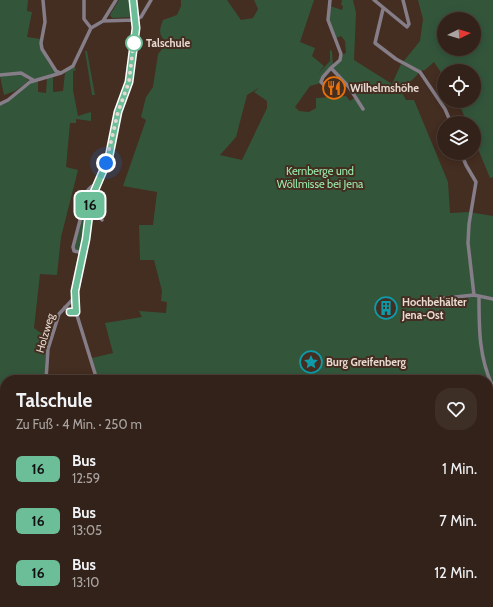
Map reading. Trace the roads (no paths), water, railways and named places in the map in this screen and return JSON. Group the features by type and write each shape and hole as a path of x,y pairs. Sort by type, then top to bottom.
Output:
{"street":[{"path":"44,0 45,22 41,42 42,50 56,71 61,73"},
{"path":"84,0 84,19 91,28"},
{"path":"0,104 8,100 18,90 33,80 61,73 73,66 91,28 103,21 116,0"},
{"path":"95,375 76,312 75,297 84,253 91,199 96,184 109,157 118,112 129,82 135,20 133,0"},
{"path":"103,21 135,20 141,17 150,0"},
{"path":"326,87 322,82 322,77 338,62 341,54 328,20 330,0"},
{"path":"374,0 407,27 409,24 403,0"},
{"path":"384,9 375,43 396,60 420,72 445,109 448,116"},
{"path":"331,68 352,91 363,109"},
{"path":"0,75 21,73 33,80"},
{"path":"464,160 476,182 469,224 468,243 474,295"},
{"path":"84,253 74,251 72,247 88,190 91,186 96,184"},
{"path":"91,199 102,220"},
{"path":"437,299 474,295 479,298 493,299"},
{"name":"Holzweg","path":"46,375 48,349 60,312 75,297"},
{"path":"479,298 481,348 488,375"},
{"path":"65,307 70,312 76,312"}],"place":[{"name":"Talschule","path":"134,43"},
{"name":"Wilhelmshöhe","path":"334,88"},
{"name":"Hochbehälter Jena-Ost","path":"386,308"},
{"name":"Burg Greifenberg","path":"311,362"}],"park label":[{"name":"Kernberge und Wöllmisse bei Jena","path":"320,177"}]}
